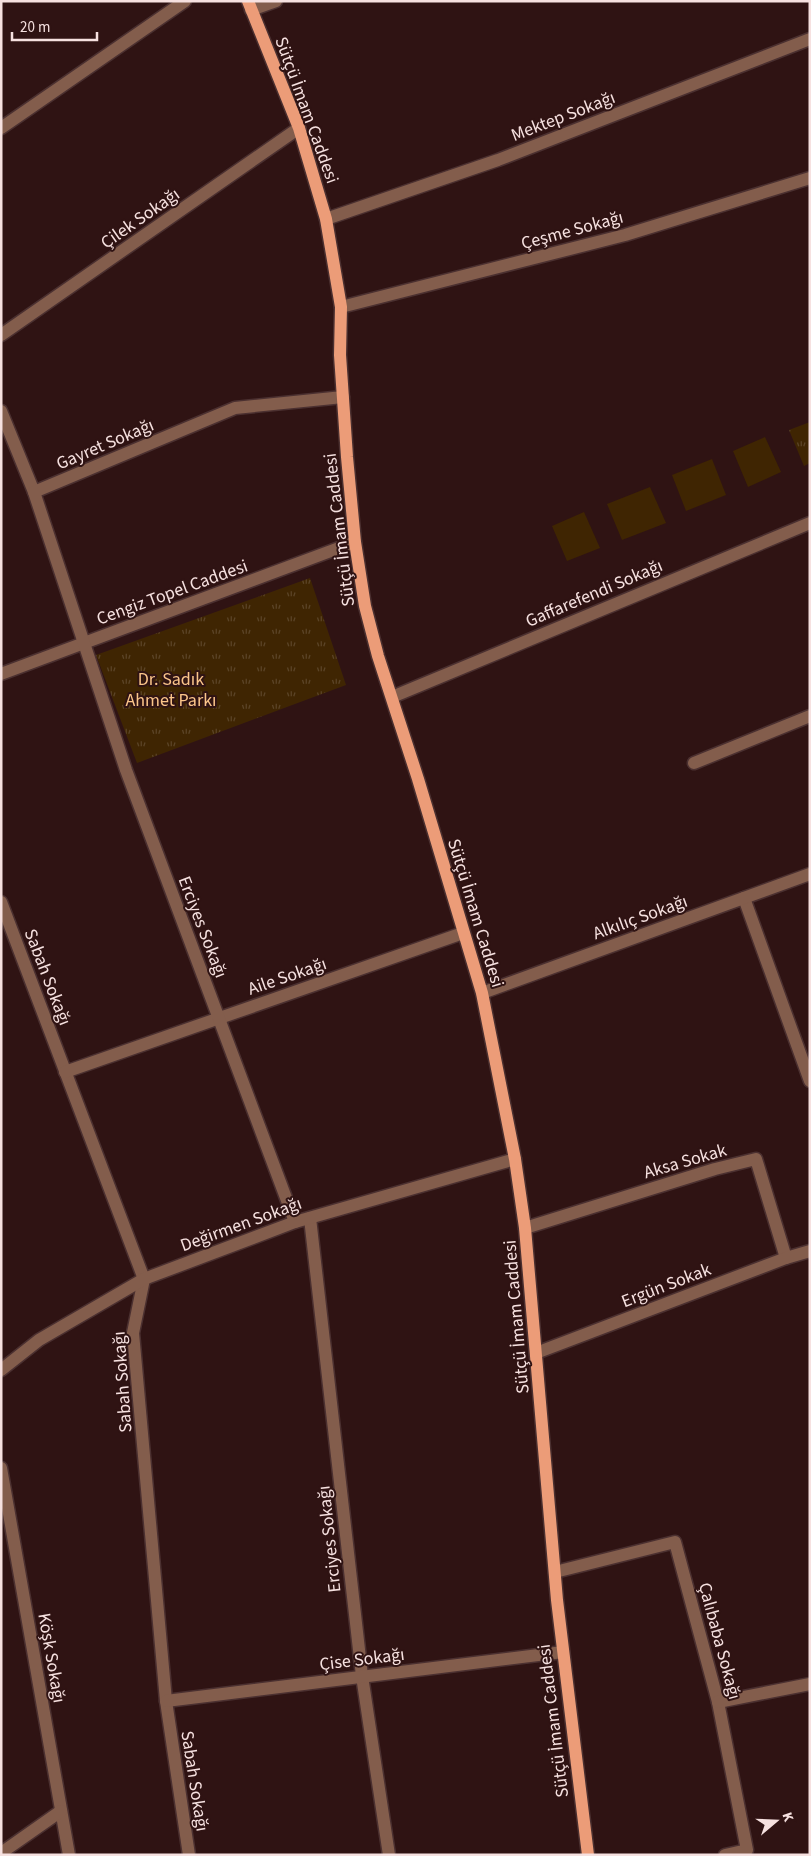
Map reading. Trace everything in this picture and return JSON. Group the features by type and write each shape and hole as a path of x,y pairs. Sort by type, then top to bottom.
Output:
{"main road":[{"name":"Sütçü İmam Caddesi","path":"250,6 299,128 326,219 341,307 340,355 343,397 355,542 365,606 378,656 482,993 515,1159 526,1228 555,1572 588,1855"}],"street":[{"path":"1,128 185,1"},
{"path":"250,6 276,1"},
{"name":"Mektep Sokağı","path":"326,219 498,160 810,38"},
{"name":"Çilek Sokağı","path":"1,336 299,128"},
{"name":"Çeşme Sokağı","path":"341,307 625,235 810,178"},
{"name":"Gayret Sokağı","path":"34,492 235,408 343,397"},
{"path":"1,411 34,492 84,643"},
{"name":"Gaffarefendi Sokağı","path":"392,697 810,523"},
{"name":"Cengiz Topel Caddesi","path":"1,674 355,542"},
{"name":"Erciyes Sokağı","path":"84,643 126,770 295,1222"},
{"path":"694,763 810,716"},
{"name":"Alkılıç Sokağı","path":"482,993 810,874"},
{"path":"744,898 810,1081"},
{"name":"Sabah Sokağı","path":"1,902 144,1279 133,1333 166,1702 189,1855"},
{"name":"Aile Sokağı","path":"65,1072 463,933"},
{"name":"Değirmen Sokağı","path":"1,1370 39,1340 144,1279 295,1222 515,1159"},
{"name":"Aksa Sokak","path":"526,1228 714,1169 756,1159 786,1258"},
{"name":"Erciyes Sokağı","path":"310,1218 362,1676 389,1855"},
{"name":"Ergün Sokak","path":"536,1353 786,1258 810,1251"},
{"name":"Köşk Sokağı","path":"1,1468 69,1855"},
{"name":"Çalıbaba Sokağı","path":"555,1572 675,1542 718,1702 746,1850 725,1855"},
{"name":"Çise Sokağı","path":"166,1702 563,1652"},
{"path":"718,1702 810,1684"},
{"path":"1,1853 61,1811"}],"green space":[{"path":"810,422 810,463 804,466 789,430"},
{"path":"765,437 781,472 748,487 733,451"},
{"path":"712,459 726,495 686,511 672,475"},
{"path":"650,487 666,523 622,540 607,504"},
{"path":"584,512 600,548 567,561 552,526"},
{"name":"Dr. Sadık Ahmet Parkı","path":"310,578 346,685 137,763 96,655"}]}
